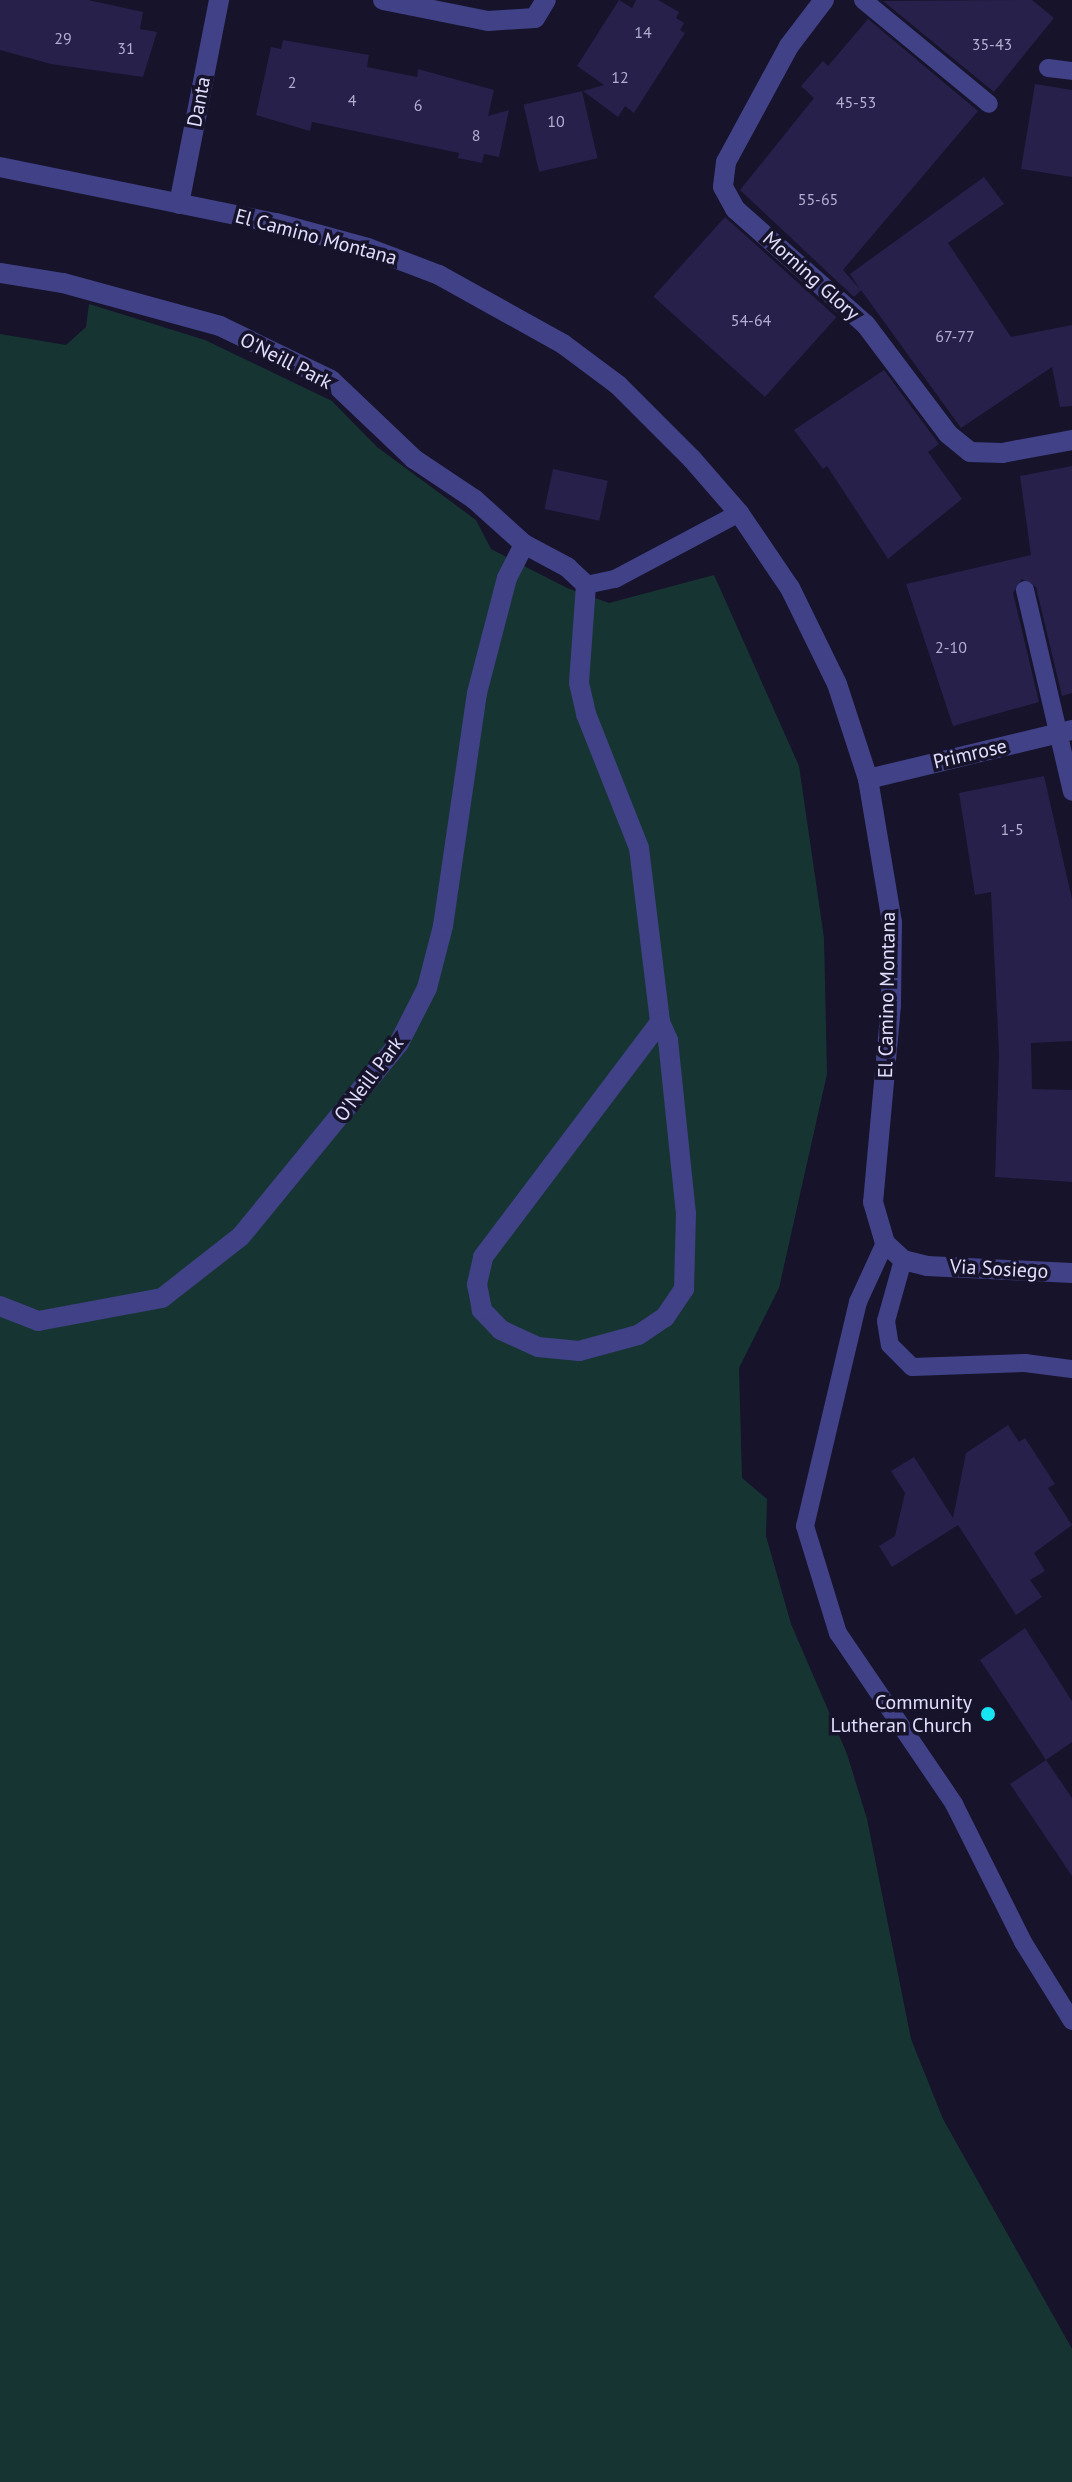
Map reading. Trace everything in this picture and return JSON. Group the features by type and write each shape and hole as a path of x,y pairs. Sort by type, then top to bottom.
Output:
{"street":[{"name":"Danta","path":"179,204 219,0"},
{"path":"383,0 488,21 535,18 546,0"},
{"name":"Morning Glory","path":"824,0 789,46 726,162 723,187 735,209 866,325 948,434 970,452 1002,453 1072,440"},
{"name":"El Camino Montana","path":"0,167 368,248 439,275 510,311 618,385 739,513 790,588 837,684 868,779 892,922 891,1005 873,1202 885,1243"},
{"name":"O'Neill Park","path":"0,273 63,283 220,326 331,380 414,459 474,499 524,544 567,567 586,585"},
{"name":"O'Neill Park","path":"0,1306 38,1321 162,1298 241,1236 399,1043 427,988 443,926 477,693 507,578 524,544"},
{"path":"586,585 579,683 586,714 639,848 660,1022 668,1040 686,1213 684,1289 665,1317 638,1335 579,1351 538,1347 501,1330 482,1310 477,1284 483,1257 660,1022"},
{"name":"Primrose","path":"868,779 1066,731"},
{"path":"885,1243 903,1260"},
{"name":"Via Sosiego","path":"903,1260 927,1266 1072,1273"}],"lane":[{"path":"863,0 989,104"},
{"path":"1048,68 1072,71"},
{"path":"586,585 615,579 739,513"},
{"path":"1025,590 1066,731 1072,792"},
{"path":"885,1243 858,1302 805,1526 838,1633 954,1804 1023,1942 1072,2021"},
{"path":"903,1260 886,1321 890,1345 912,1367 1025,1363 1072,1369"}],"green space":[{"path":"89,304 205,340 332,401 377,447 476,520 491,549 567,588 609,603 714,575 799,766 824,938 827,1074 779,1288 739,1368 742,1478 767,1499 766,1536 791,1624 847,1754 867,1819 911,2039 943,2119 1072,2349 1072,2482 0,2482 0,334 66,345 86,327"}],"building":[{"path":"0,0 88,0 143,12 140,29 157,32 143,77 51,64 0,50"},
{"path":"619,0 632,8 636,0 658,0 679,12 676,18 684,23 680,30 685,33 634,113 625,106 618,117 583,91 604,85 577,66"},
{"path":"1032,0 1054,18 994,92 883,1"},
{"path":"868,19 978,111 843,270 860,289 850,274 984,177 1004,204 948,243 1011,337 1072,325 1072,406 1060,407 1052,367 961,428 861,290 854,297 740,190 814,98 801,86 823,61 828,66"},
{"path":"283,40 369,55 367,67 417,77 418,69 494,90 488,116 509,110 499,157 484,154 482,163 458,158 459,153 312,122 310,131 256,115 271,47 281,49"},
{"path":"1035,84 1072,90 1072,177 1021,169"},
{"path":"582,91 598,158 539,172 524,104"},
{"path":"725,217 836,317 765,397 653,297"},
{"path":"884,370 939,444 928,452 962,499 888,559 827,466 823,469 794,430"},
{"path":"1072,466 1072,693 1062,696 1036,587 1022,579 1013,593 1039,702 953,726 906,584 1031,555 1020,476"},
{"path":"553,469 608,481 599,521 544,509"},
{"path":"1044,776 1072,899 1072,1041 1031,1043 1032,1089 1072,1090 1072,1182 995,1177 999,1053 991,892 975,895 959,793"},
{"path":"1008,1425 1019,1442 1025,1438 1055,1484 1048,1488 1072,1525 1034,1553 1045,1571 1030,1580 1042,1597 1016,1615 958,1525 892,1567 879,1546 895,1536 905,1493 891,1471 914,1457 953,1518 966,1453"},
{"path":"1025,1628 1072,1701 1072,1742 1046,1760 980,1660"},
{"path":"1046,1760 1072,1798 1072,1876 1010,1784"}],"place":[{"name":"Community Lutheran Church","path":"988,1714"}]}
